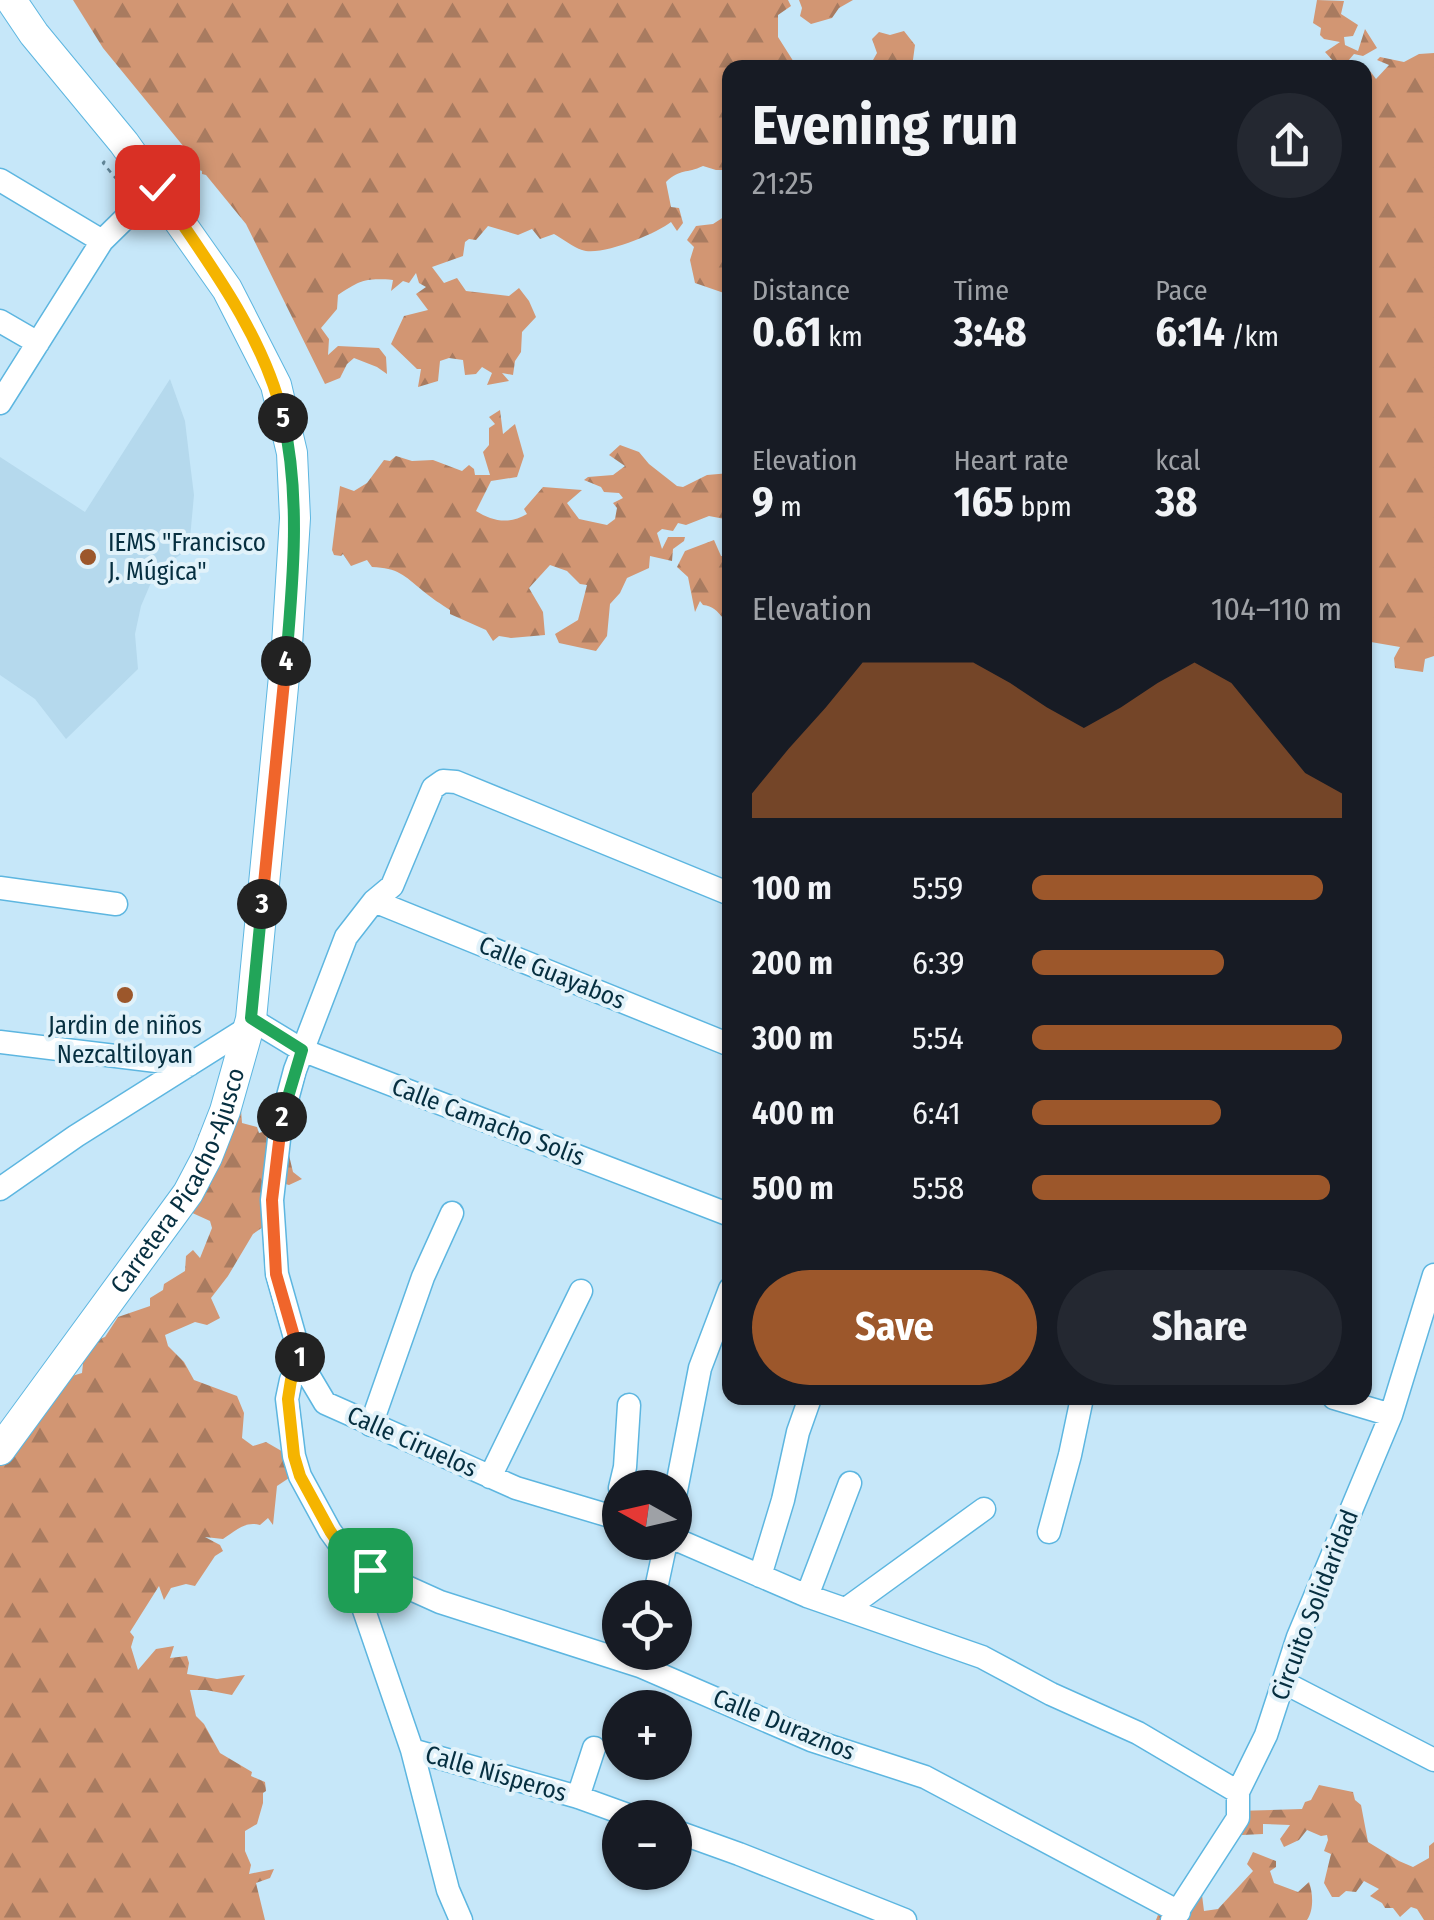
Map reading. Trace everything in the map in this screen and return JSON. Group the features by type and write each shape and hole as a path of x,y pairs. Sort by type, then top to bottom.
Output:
{"main road":[{"name":"Carretera Picacho-Ajusco","path":"0,1450 188,1193 225,1111 250,1023 287,646 295,518 292,454 276,385 227,289 158,172 124,142 34,34 11,0"}],"street":[{"path":"0,403 102,241 158,172"},
{"path":"0,180 102,241"},
{"path":"0,321 38,342"},
{"name":"Calle Ciruelos","path":"602,1514 516,1488 326,1403 303,1366 276,1274 272,1200 281,1122 302,1050 346,937 374,901 392,886 434,788 443,780 722,891"},
{"path":"0,888 116,904"},
{"name":"Calle Guayabos","path":"374,901 722,1042"},
{"path":"0,1189 250,1023"},
{"name":"Calle Camacho Solís","path":"250,1023 302,1050 722,1212"},
{"path":"0,1042 189,1065"},
{"path":"372,1426 423,1277 452,1213"},
{"name":"Circuito Solidaridad","path":"1176,1916 1238,1818 1238,1792 1266,1735 1314,1597 1391,1415 1434,1275"},
{"path":"490,1477 581,1291"},
{"path":"680,1470 700,1368 722,1309"},
{"name":"Calle Duraznos","path":"303,1366 291,1380 288,1399 294,1456 317,1511 343,1550 370,1570 440,1602 602,1648"},
{"path":"624,1470 629,1404"},
{"path":"760,1576 808,1405"},
{"path":"1050,1532 1080,1405"},
{"path":"1357,1405 1391,1415"},
{"path":"807,1596 850,1483"},
{"path":"846,1609 984,1509"},
{"path":"692,1546 807,1596 982,1656 1052,1694 1138,1733 1238,1792"},
{"path":"343,1550 412,1750 448,1890 461,1920"},
{"name":"Calle Duraznos","path":"664,1670 811,1740 925,1777 1176,1916"},
{"path":"1283,1682 1434,1760"},
{"path":"578,1797 594,1748"},
{"name":"Calle Nísperos","path":"412,1750 602,1806"},
{"path":"692,1838 905,1920"}],"path":[{"path":"103,163 123,187 158,172"}],"shaded area":[{"name":"IEMS \"Francisco J. Múgica\"","path":"170,379 185,421 194,495 189,549 165,565 141,606 135,634 138,669 66,739 35,699 0,675 0,457 85,512"}],"green space":[{"path":"73,0 788,0 791,6 778,15 778,37 793,60 722,60 722,170 703,166 666,182 671,207 679,208 683,223 677,231 671,222 628,243 590,251 554,234 540,239 532,229 518,235 488,226 476,240 465,242 463,256 432,267 444,283 457,278 466,291 509,296 519,288 536,317 522,332 521,352 513,375 502,373 509,381 487,385 492,373 482,367 476,374 465,375 463,360 449,358 440,361 438,381 418,387 421,369 391,344 404,316 428,310 416,294 426,287 419,283 416,273 409,283 403,281 391,291 393,280 376,279 358,283 338,295 337,309 321,328 329,339 328,355 338,346 379,348 386,357 387,374 354,358 340,378 325,384 246,224 103,48"},
{"path":"799,0 853,0 839,8 832,18 811,24 800,16"},
{"path":"1317,0 1344,1 1341,14 1358,25 1353,36 1344,37 1345,45 1358,51 1365,29 1377,48 1363,56 1354,54 1349,60 1332,60 1325,52 1340,42 1324,39 1321,28 1313,23"},
{"path":"904,31 915,45 913,60 873,60 877,53 872,39 879,32 890,35"},
{"path":"1434,53 1434,656 1425,659 1423,672 1395,668 1394,658 1400,647 1372,642 1372,74 1376,79 1389,65 1377,60 1380,57 1404,62 1419,54"},
{"path":"722,218 722,292 695,283 690,260 694,247 687,240 696,226"},
{"path":"500,410 503,434 515,424 524,456 517,477 491,481 476,511 494,519 514,520 527,514 524,509 543,487 582,490 567,503 579,519 607,525 615,519 617,508 613,503 623,498 584,480 613,475 625,466 609,455 620,445 639,452 677,486 722,474 722,518 709,516 686,525 678,523 673,531 662,529 657,533 662,549 668,537 685,537 673,549 672,561 650,556 649,568 627,578 610,604 607,636 596,651 559,643 555,634 578,620 587,585 580,584 567,571 550,565 529,588 543,612 545,635 499,636 493,641 486,630 450,614 450,610 400,573 372,567 367,560 351,566 343,554 334,555 340,486 354,491 367,483 384,460 396,456 412,461 433,460 462,471 469,465 475,475 490,475 483,452 489,445 489,428 495,424 489,417"},
{"path":"714,540 722,556 722,617 700,601 695,612 688,577 677,567 685,551"},
{"path":"227,1106 241,1110 242,1123 257,1127 259,1133 272,1129 288,1151 293,1172 302,1179 289,1185 282,1183 263,1227 253,1234 211,1298 220,1318 207,1325 195,1322 165,1335 168,1346 194,1380 237,1396 244,1413 242,1438 253,1446 266,1442 285,1453 289,1478 277,1486 273,1525 268,1518 223,1539 205,1537 223,1551 215,1556 195,1586 171,1588 164,1600 159,1586 130,1632 138,1670 156,1649 174,1646 170,1658 187,1656 187,1674 217,1679 245,1675 232,1695 190,1690 196,1716 220,1753 265,1782 257,1824 245,1831 245,1851 251,1865 249,1874 274,1869 270,1878 256,1883 265,1920 0,1920 0,1453 62,1379 82,1373 85,1344 105,1337 118,1317 150,1306 150,1298 163,1290 164,1284 185,1271 186,1256 193,1250 200,1258 212,1228 210,1221 188,1211 198,1135"},
{"path":"1319,1785 1353,1792 1361,1805 1368,1842 1399,1861 1413,1867 1429,1858 1429,1846 1434,1842 1434,1920 1424,1920 1411,1907 1400,1917 1393,1908 1385,1908 1370,1896 1379,1889 1364,1881 1356,1892 1346,1891 1332,1897 1324,1883 1331,1854 1324,1851 1327,1835 1307,1830 1299,1840 1284,1847 1280,1839 1290,1825 1263,1824 1263,1834 1242,1835 1237,1827 1236,1811 1302,1809"},
{"path":"1253,1852 1276,1861 1276,1867 1270,1871 1274,1883 1298,1892 1309,1882 1312,1901 1307,1920 1156,1920 1161,1907 1182,1897 1202,1895 1204,1911 1218,1909 1253,1871 1247,1864"}],"place":[{"name":"IEMS \"Francisco J. Múgica\"","path":"88,557"},
{"name":"Jardin de niños Nezcaltiloyan","path":"125,995"}],"route":[{"path":"157,187 227,289 276,385 292,454 295,518 287,646 251,1018 302,1050 281,1122 272,1200 276,1274 303,1366 291,1380 288,1399 294,1456 300,1476 330,1531 343,1550 370,1570"}]}
